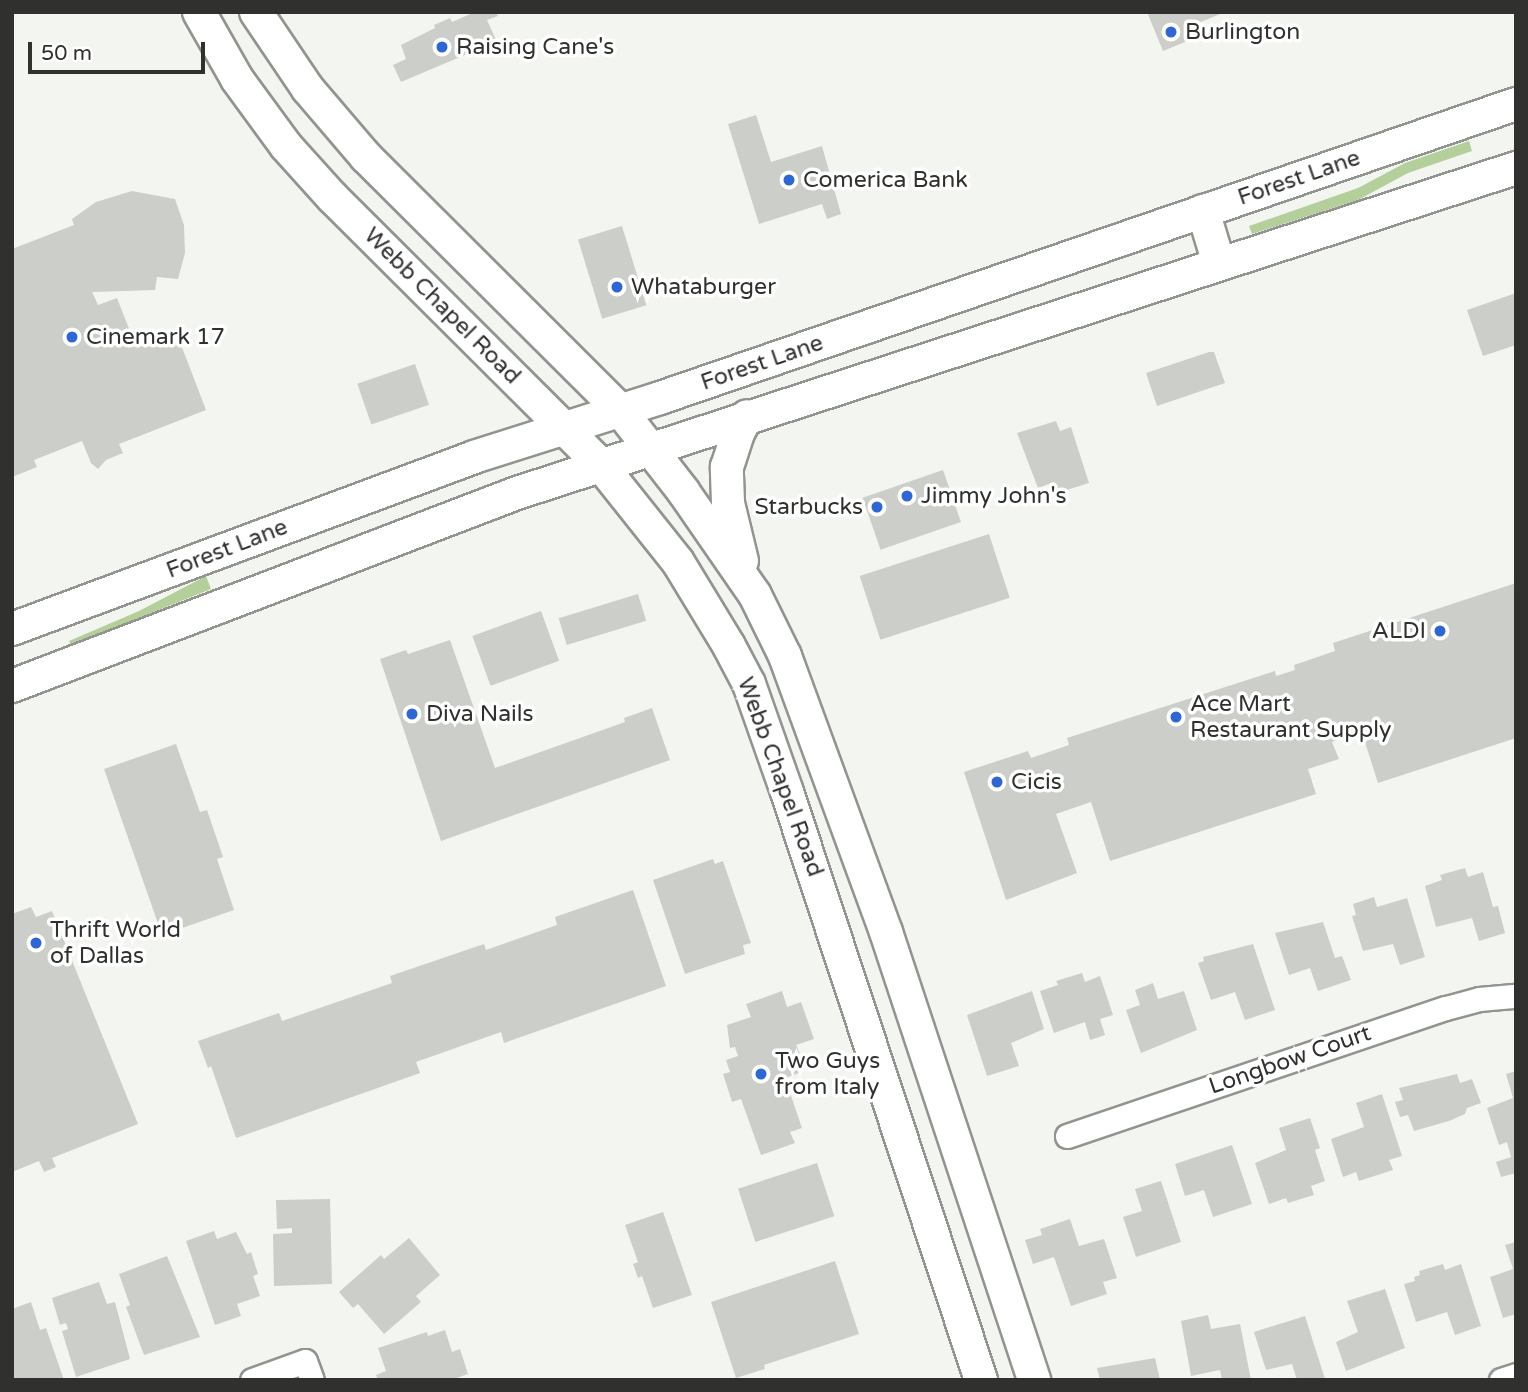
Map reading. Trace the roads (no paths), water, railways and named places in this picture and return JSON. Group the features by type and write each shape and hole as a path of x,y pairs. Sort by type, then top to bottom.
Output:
{"main road":[{"name":"Webb Chapel Road","path":"199,12 244,88 286,146 333,198 600,464 678,562 729,646 749,684 787,792 981,1380"},
{"name":"Webb Chapel Road","path":"256,12 308,89 366,157 620,410 755,595 785,656 909,998 1034,1380"},
{"name":"Forest Lane","path":"12,632 474,457 929,306 1516,104"},
{"name":"Forest Lane","path":"21,683 517,492 1516,168"},
{"path":"1203,211 1219,264"},
{"path":"929,306 945,352"},
{"path":"747,416 727,467 728,503 736,542 755,595"},
{"path":"12,632 21,683"},
{"path":"787,792 827,772"}],"street":[{"name":"Longbow Court","path":"1067,1136 1446,1008 1479,999 1516,996"},
{"path":"252,1380 305,1361 312,1380"},
{"path":"1501,1380 1516,1375"}],"place":[{"name":"Burlington","path":"1171,32"},
{"name":"Raising Cane's","path":"442,47"},
{"name":"Comerica Bank","path":"789,180"},
{"name":"Whataburger","path":"617,287"},
{"name":"Cinemark 17","path":"72,337"},
{"name":"Jimmy John's","path":"907,496"},
{"name":"Starbucks","path":"877,507"},
{"name":"ALDI","path":"1440,631"},
{"name":"Diva Nails","path":"412,714"},
{"name":"Ace Mart Restaurant Supply","path":"1176,717"},
{"name":"Cicis","path":"997,782"},
{"name":"Thrift World of Dallas","path":"36,943"},
{"name":"Two Guys from Italy","path":"761,1074"}]}
